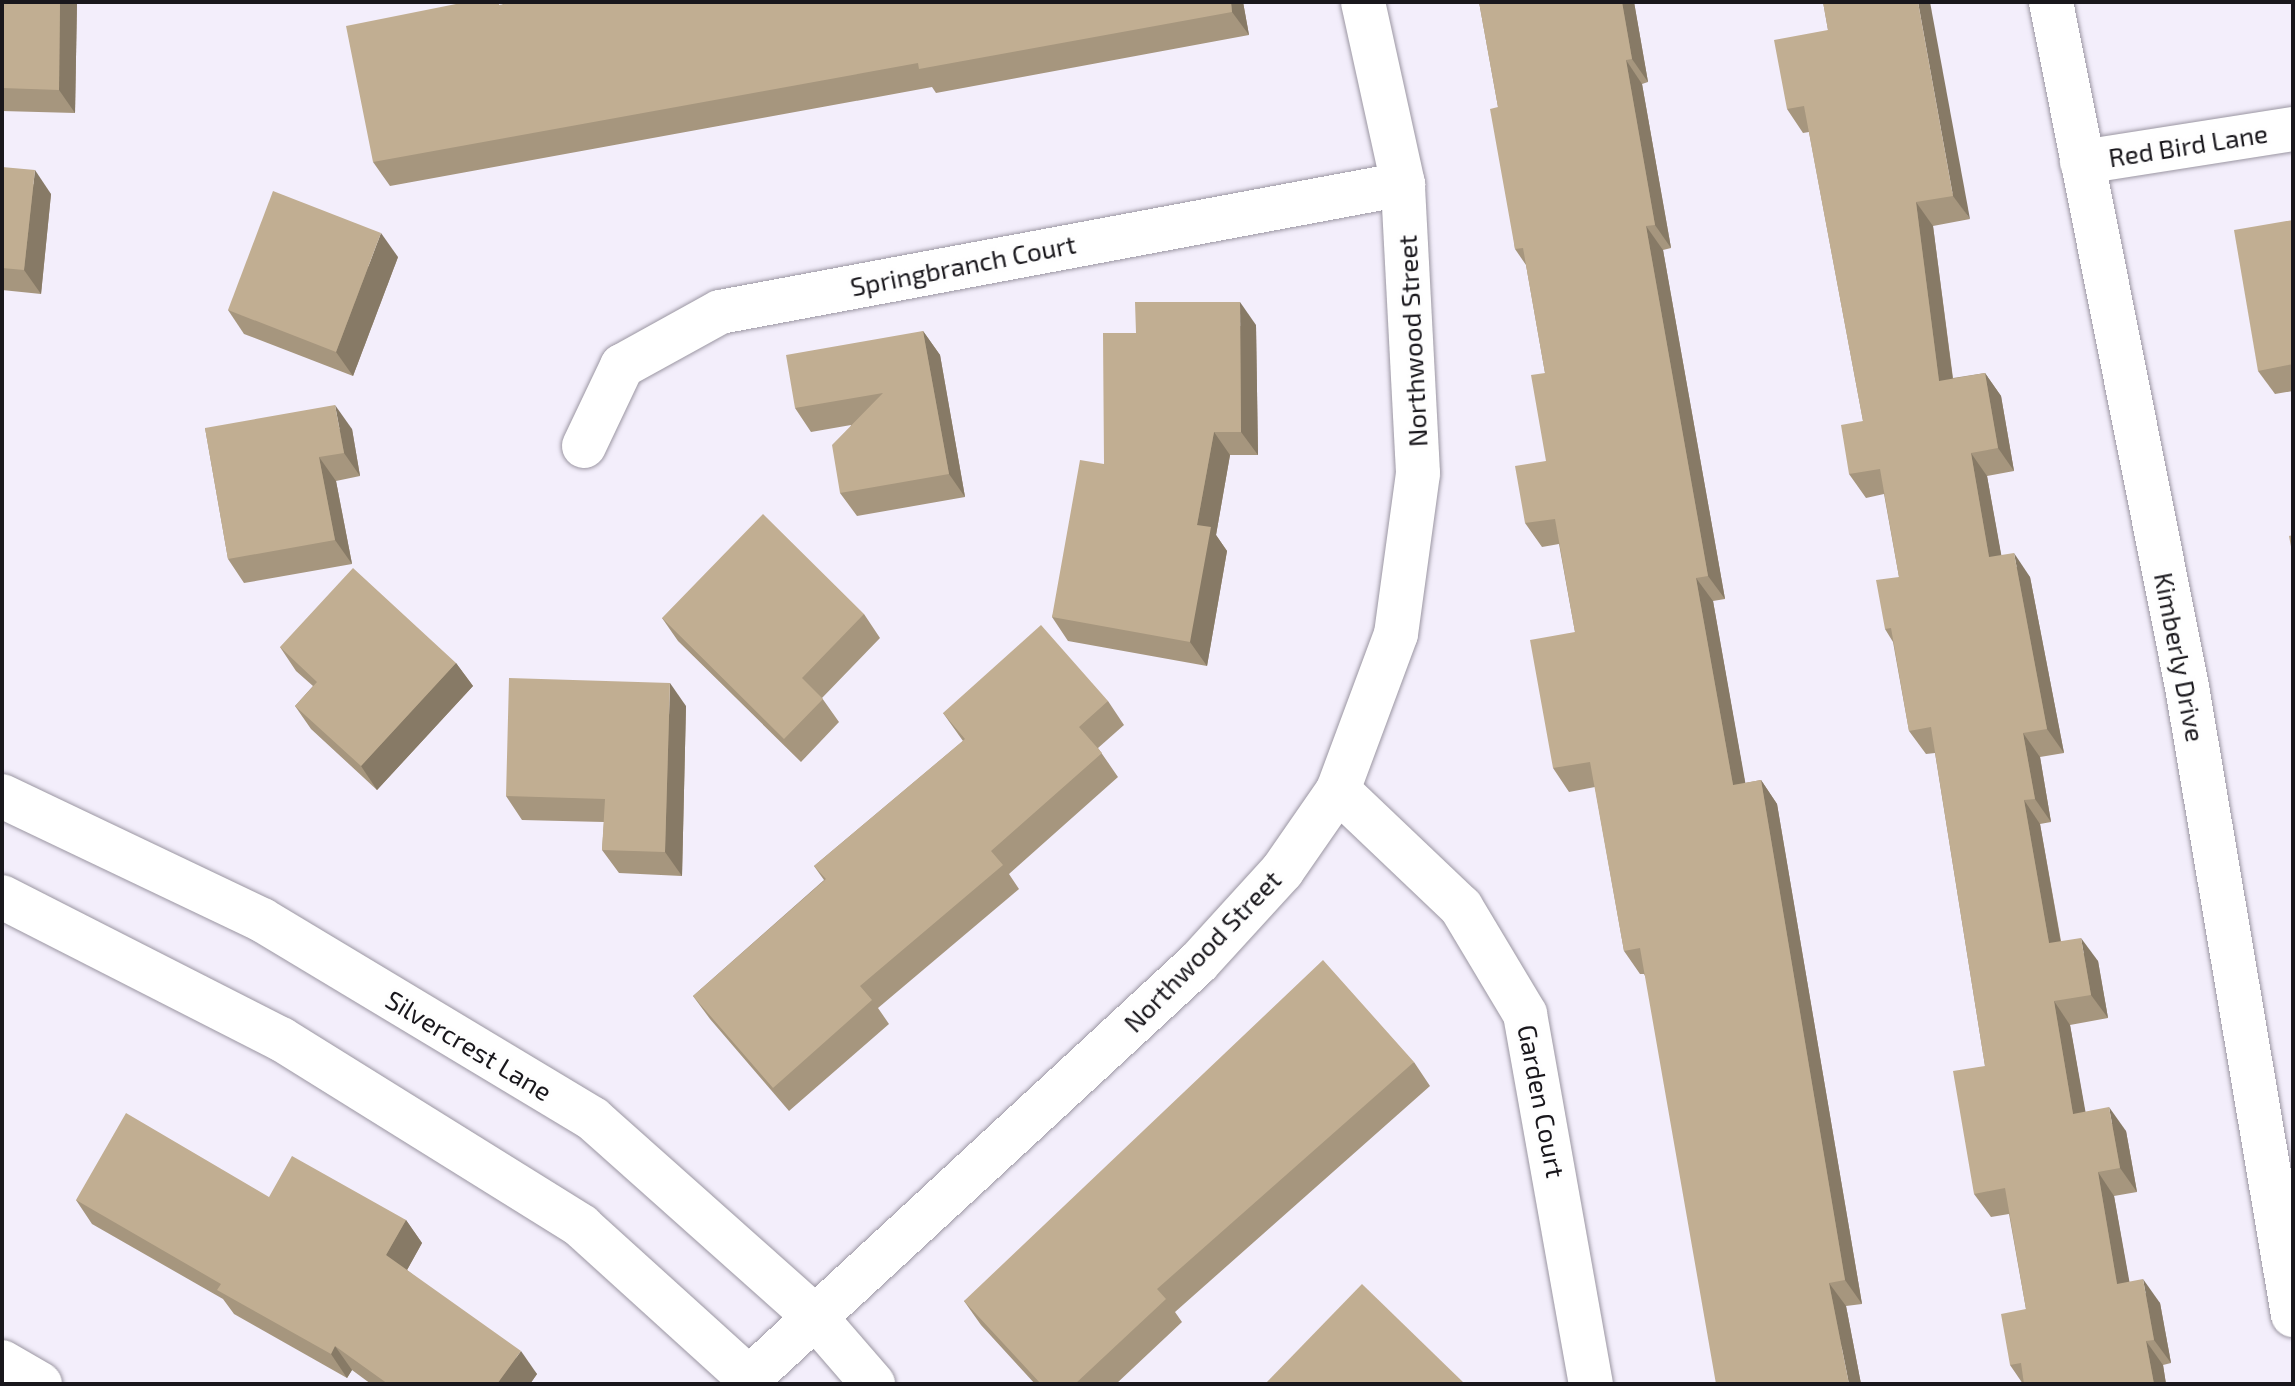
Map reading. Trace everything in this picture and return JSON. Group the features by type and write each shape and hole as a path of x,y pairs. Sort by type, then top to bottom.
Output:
{"street":[{"name":"Northwood Street","path":"749,1382 815,1317 1198,963 1282,871 1338,790 1396,634 1418,473 1403,184 1363,2"},
{"name":"Kimberly Drive","path":"2051,2 2187,687 2293,1315"},
{"name":"Red Bird Lane","path":"2082,162 2293,129"},
{"name":"Springbranch Court","path":"584,446 622,366 720,312 1403,184"},
{"name":"Garden Court","path":"1338,790 1461,907 1525,1014 1591,1384"},
{"name":"Silvercrest Lane","path":"2,796 262,920 593,1119 815,1317 873,1384"},
{"path":"2,897 281,1039 581,1226 749,1382"},
{"path":"2,1362 40,1384"}],"building":[{"path":"2,2 60,2 59,90 2,88"},
{"path":"466,2 499,2 499,5 515,2 1231,2 1232,12 919,69 918,63 373,162 346,26"},
{"path":"1479,2 1622,2 1632,59 1626,60 1655,225 1646,226 1708,576 1696,578 1733,785 1761,780 1845,1280 1829,1283 1849,1384 1716,1384 1640,948 1624,951 1590,762 1553,768 1530,640 1575,632 1555,519 1525,523 1515,466 1546,461 1531,375 1545,373 1523,248 1515,249 1490,109 1498,107"},
{"path":"1823,2 1918,2 1953,196 1916,202 1939,381 1985,373 1998,448 1971,453 1989,557 2014,553 2047,729 2023,733 2035,799 2024,800 2049,943 2081,938 2091,995 2054,1001 2073,1114 2109,1107 2120,1168 2098,1172 2117,1284 2143,1279 2154,1340 2146,1341 2154,1384 2024,1384 2021,1363 2010,1365 2001,1314 2026,1309 2005,1188 1974,1194 1953,1071 1985,1066 1931,727 1909,731 1891,628 1885,629 1876,580 1899,577 1880,469 1849,474 1841,425 1863,421 1804,106 1787,109 1774,40 1828,30"},
{"path":"2,167 35,170 24,270 2,268"},
{"path":"273,191 381,233 336,352 228,310"},
{"path":"2293,220 2293,364 2258,371 2234,230"},
{"path":"1135,302 1240,302 1241,432 1214,432 1197,525 1211,527 1190,642 1052,617 1080,460 1104,464 1103,333 1136,333"},
{"path":"923,331 949,474 840,493 832,445 883,393 795,408 786,355"},
{"path":"335,405 344,453 319,457 335,540 228,559 205,428"},
{"path":"763,514 864,614 802,678 823,699 784,739 662,618"},
{"path":"2293,535 2293,557 2289,536"},
{"path":"353,568 456,663 361,766 295,706 317,682 280,647"},
{"path":"1041,625 1108,701 1079,727 1102,753 991,851 1003,865 860,986 872,1000 773,1088 693,996 826,879 814,866 965,739 943,713"},
{"path":"509,678 670,683 665,852 602,850 605,799 506,796"},
{"path":"1323,960 1414,1062 1157,1289 1166,1299 1075,1384 1041,1384 964,1301"},
{"path":"126,1113 269,1197 292,1156 406,1220 386,1255 521,1351 497,1384 388,1384 335,1346 331,1354 217,1290 221,1284 76,1200"},
{"path":"1362,1284 1465,1384 1265,1384"}]}
